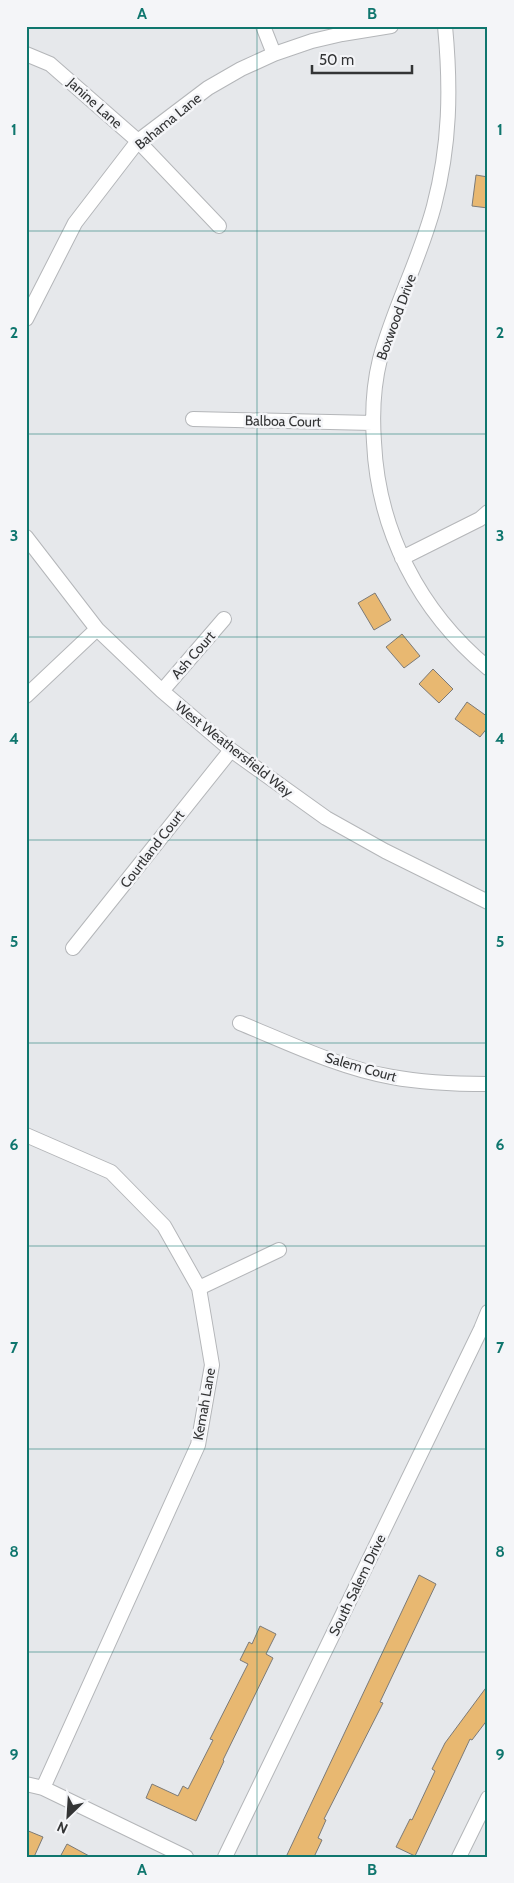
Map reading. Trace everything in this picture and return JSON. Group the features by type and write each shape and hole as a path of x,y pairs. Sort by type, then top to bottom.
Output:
{"street":[{"path":"262,26 274,54"},
{"name":"Bahama Lane","path":"26,319 75,223 138,142 208,88 241,69 274,54 312,41 391,26"},
{"name":"Boxwood Drive","path":"445,26 449,98 443,160 434,206 423,242 392,319 376,380 373,424 375,462 383,508 402,558 416,585 456,638 488,668"},
{"name":"Janine Lane","path":"26,54 50,64 138,142 219,226"},
{"name":"Balboa Court","path":"193,419 373,424"},
{"path":"402,558 480,519 488,512"},
{"name":"West Weathersfield Way","path":"26,537 97,629 162,691 231,750 326,818 385,852 488,902"},
{"name":"Ash Court","path":"162,691 224,619"},
{"path":"26,696 97,629"},
{"name":"Courtland Court","path":"73,948 231,750"},
{"name":"Salem Court","path":"240,1023 358,1069 392,1077 455,1084 488,1084"},
{"name":"Kemah Lane","path":"26,1135 111,1172 164,1226 199,1288 212,1365 198,1445 42,1788"},
{"path":"199,1288 280,1250"},
{"name":"South Salem Drive","path":"226,1857 485,1330 488,1312"},
{"path":"26,1784 42,1788 186,1857"},
{"path":"459,1857 488,1798"}],"building":[{"path":"476,175 488,177 488,208 472,206"},
{"path":"375,593 391,620 374,630 358,603"},
{"path":"402,634 420,656 404,668 386,647"},
{"path":"433,669 453,689 439,703 419,684"},
{"path":"467,702 488,717 488,727 480,737 455,719"},
{"path":"419,1575 436,1584 380,1702 383,1703 324,1819 326,1820 318,1838 322,1840 314,1857 286,1857"},
{"path":"260,1626 276,1634 266,1654 273,1658 223,1760 196,1821 146,1798 152,1784 178,1796 183,1786 188,1789 213,1740 210,1739 248,1664 240,1660 249,1642 252,1644"},
{"path":"488,1685 488,1719 472,1740 470,1739 415,1856 396,1847 410,1819 412,1820 435,1771 432,1769 445,1743"},
{"path":"26,1830 43,1837 34,1857 26,1857"},
{"path":"67,1844 91,1857 60,1857"}]}
